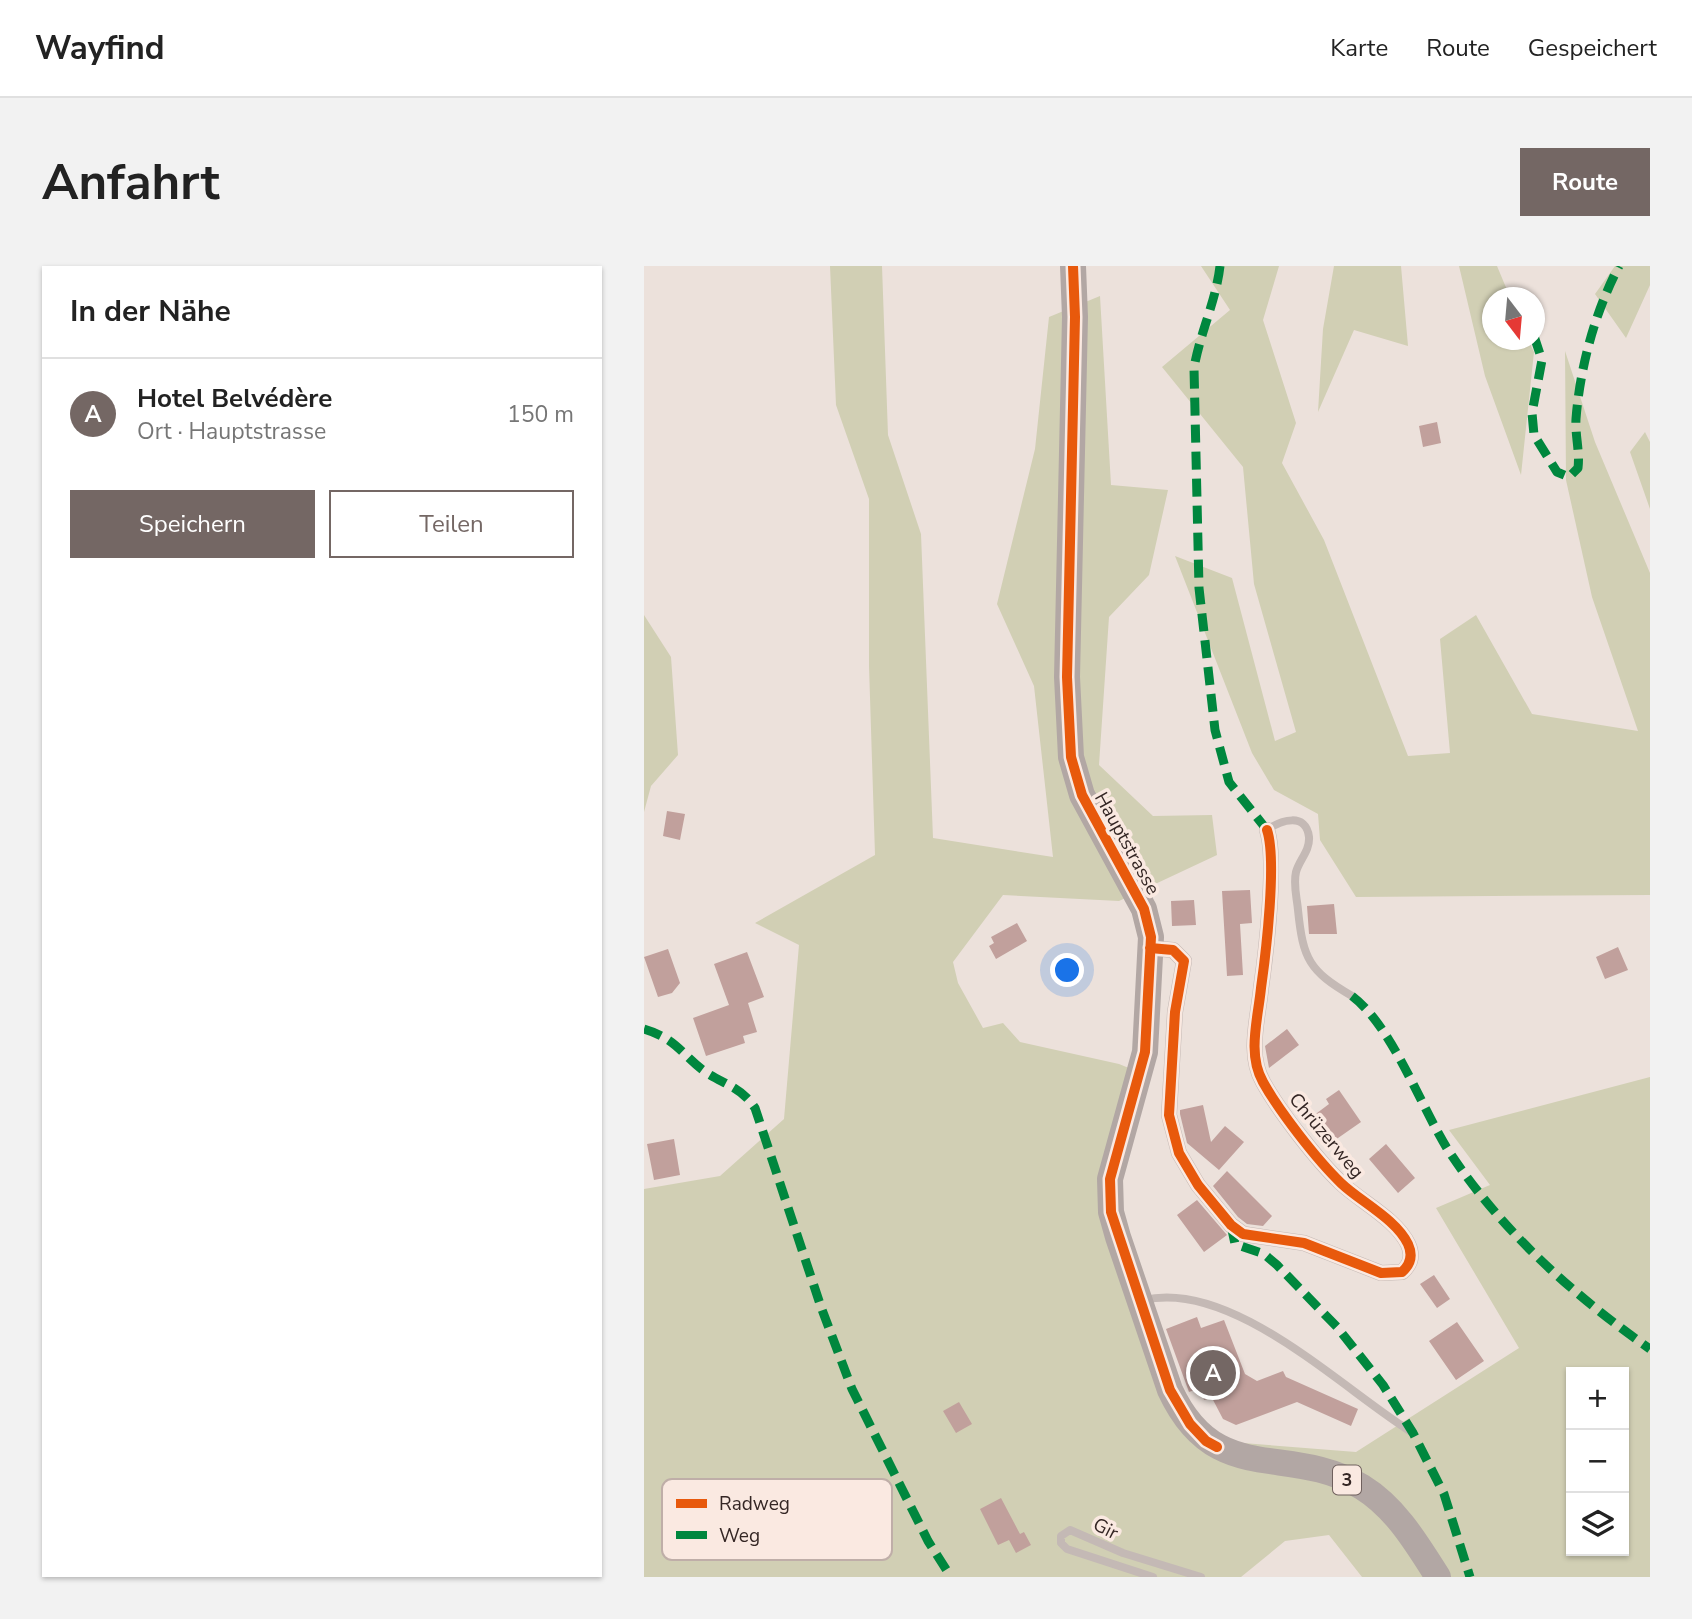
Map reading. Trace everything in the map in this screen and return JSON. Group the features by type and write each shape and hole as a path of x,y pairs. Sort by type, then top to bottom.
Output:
{"main road":[{"name":"Hauptstrasse","path":"1073,266 1074,373 1067,677 1072,757 1082,795 1144,909 1150,948 1145,1052 1110,1179 1115,1224 1170,1390 1197,1433 1227,1452 1325,1472 1361,1487 1391,1510 1438,1577"}],"street":[{"name":"Chrüzerweg","path":"1150,948 1173,950 1185,961 1175,1012 1170,1115 1179,1153 1198,1185 1231,1225 1243,1234 1311,1245 1381,1273 1402,1272 1410,1261 1411,1252 1404,1237 1330,1171 1270,1094 1256,1066 1254,1047 1263,976 1271,851 1267,830"}],"lane":[{"path":"1267,830 1284,820 1301,822 1306,828 1309,842 1295,882 1303,948 1318,975 1352,996"},
{"path":"1141,1301 1168,1296 1186,1298 1272,1332 1374,1409 1413,1433"},
{"name":"Gir","path":"1153,1577 1066,1549 1061,1543 1061,1536 1070,1530 1079,1531 1123,1553 1200,1577"}],"shaded area":[{"path":"830,266 882,266 888,435 921,534 933,838 1053,857 1034,686 997,604 1035,449 1049,317 1100,296 1111,485 1168,490 1149,575 1109,617 1099,765 1153,816 1212,815 1217,855 1119,901 1003,895 953,962 958,983 983,1028 1003,1023 1020,1042 1119,1064 1151,1077 1117,1187 1173,1394 1217,1441 1356,1452 1519,1348 1436,1208 1490,1185 1449,1130 1650,1077 1650,1577 1362,1577 1329,1535 1285,1541 1241,1577 644,1577 644,1189 720,1176 784,1119 799,945 755,923 875,855 869,666 869,499 836,405"},
{"path":"1201,266 1279,266 1263,320 1296,423 1282,463 1324,540 1408,756 1450,753 1440,639 1476,615 1532,714 1638,731 1592,597 1566,480 1565,351 1595,442 1650,573 1650,895 1356,897 1320,840 1318,814 1274,790 1252,753 1175,556 1232,578 1275,741 1296,732 1254,584 1243,467 1162,367 1230,310"},
{"path":"1334,266 1401,266 1408,346 1354,330 1318,412 1323,329"},
{"path":"1459,266 1497,266 1506,287 1482,287 1482,350 1534,352 1521,475 1485,376"},
{"path":"1615,266 1650,266 1650,285 1626,338 1595,294"},
{"path":"1645,432 1650,442 1650,509 1630,452"},
{"path":"644,615 671,657 678,755 651,786 644,812"}],"building":[{"path":"1437,422 1441,443 1423,447 1419,426"},
{"path":"667,811 685,814 680,840 663,836"},
{"path":"1250,890 1252,923 1240,924 1243,975 1227,976 1222,891"},
{"path":"1194,900 1196,925 1172,926 1171,901"},
{"path":"1334,904 1337,934 1309,934 1307,906"},
{"path":"1017,923 1027,941 996,959 989,946 994,943 991,937"},
{"path":"1618,947 1628,970 1605,979 1596,957"},
{"path":"668,949 680,983 672,993 658,997 644,957"},
{"path":"747,952 764,997 748,1003 757,1032 743,1036 745,1043 706,1056 693,1018 729,1005 714,964"},
{"path":"1287,1029 1299,1045 1269,1068 1265,1046"},
{"path":"1339,1090 1361,1122 1328,1145 1309,1119 1329,1104 1326,1099"},
{"path":"1203,1105 1211,1142 1225,1126 1244,1142 1219,1170 1187,1143 1180,1110"},
{"path":"674,1139 680,1175 654,1180 647,1144"},
{"path":"1386,1144 1415,1178 1398,1193 1369,1159"},
{"path":"1227,1171 1272,1216 1263,1226 1247,1224 1238,1217 1213,1186"},
{"path":"1197,1200 1227,1235 1204,1252 1177,1215"},
{"path":"1434,1275 1450,1299 1437,1308 1420,1284"},
{"path":"1197,1317 1201,1328 1224,1320 1245,1374 1257,1381 1283,1371 1286,1377 1358,1409 1351,1426 1297,1402 1236,1425 1223,1419 1212,1398 1204,1400 1200,1388 1189,1392 1166,1329"},
{"path":"1457,1322 1484,1361 1456,1380 1429,1341"},
{"path":"959,1402 972,1424 956,1433 943,1411"},
{"path":"1001,1498 1020,1534 1024,1532 1031,1545 1016,1553 1009,1540 998,1545 980,1509"}],"marked path":[{"path":"1220,266 1194,368 1199,588 1215,730 1229,782 1267,830"},
{"path":"1539,350 1542,360 1532,413 1534,435 1557,472 1569,477 1578,468 1576,419 1585,360 1596,321 1619,266"},
{"path":"1352,996 1381,1027 1406,1069 1439,1135 1470,1182 1492,1209 1567,1284 1650,1349"},
{"path":"644,1029 665,1038 707,1073 739,1091 755,1108 821,1307 852,1389 928,1541 951,1577"},
{"path":"1231,1225 1235,1244 1264,1254 1277,1265 1337,1327 1383,1385 1413,1433 1444,1494 1470,1577"}],"cycle path":[{"path":"1073,266 1075,317 1067,677 1071,757 1082,795 1144,909 1151,937 1145,1052 1110,1179 1111,1212 1170,1390 1190,1424 1206,1441 1217,1447"},
{"path":"1150,948 1173,950 1184,961 1175,1012 1169,1115 1179,1153 1198,1185 1231,1225 1243,1234 1304,1243 1381,1273 1402,1272 1411,1256 1402,1235 1387,1219 1341,1183 1321,1162 1279,1107 1258,1071 1255,1036 1271,884 1267,830"}],"place":[{"name":"Hotel Belvédère","path":"1213,1373"}]}
